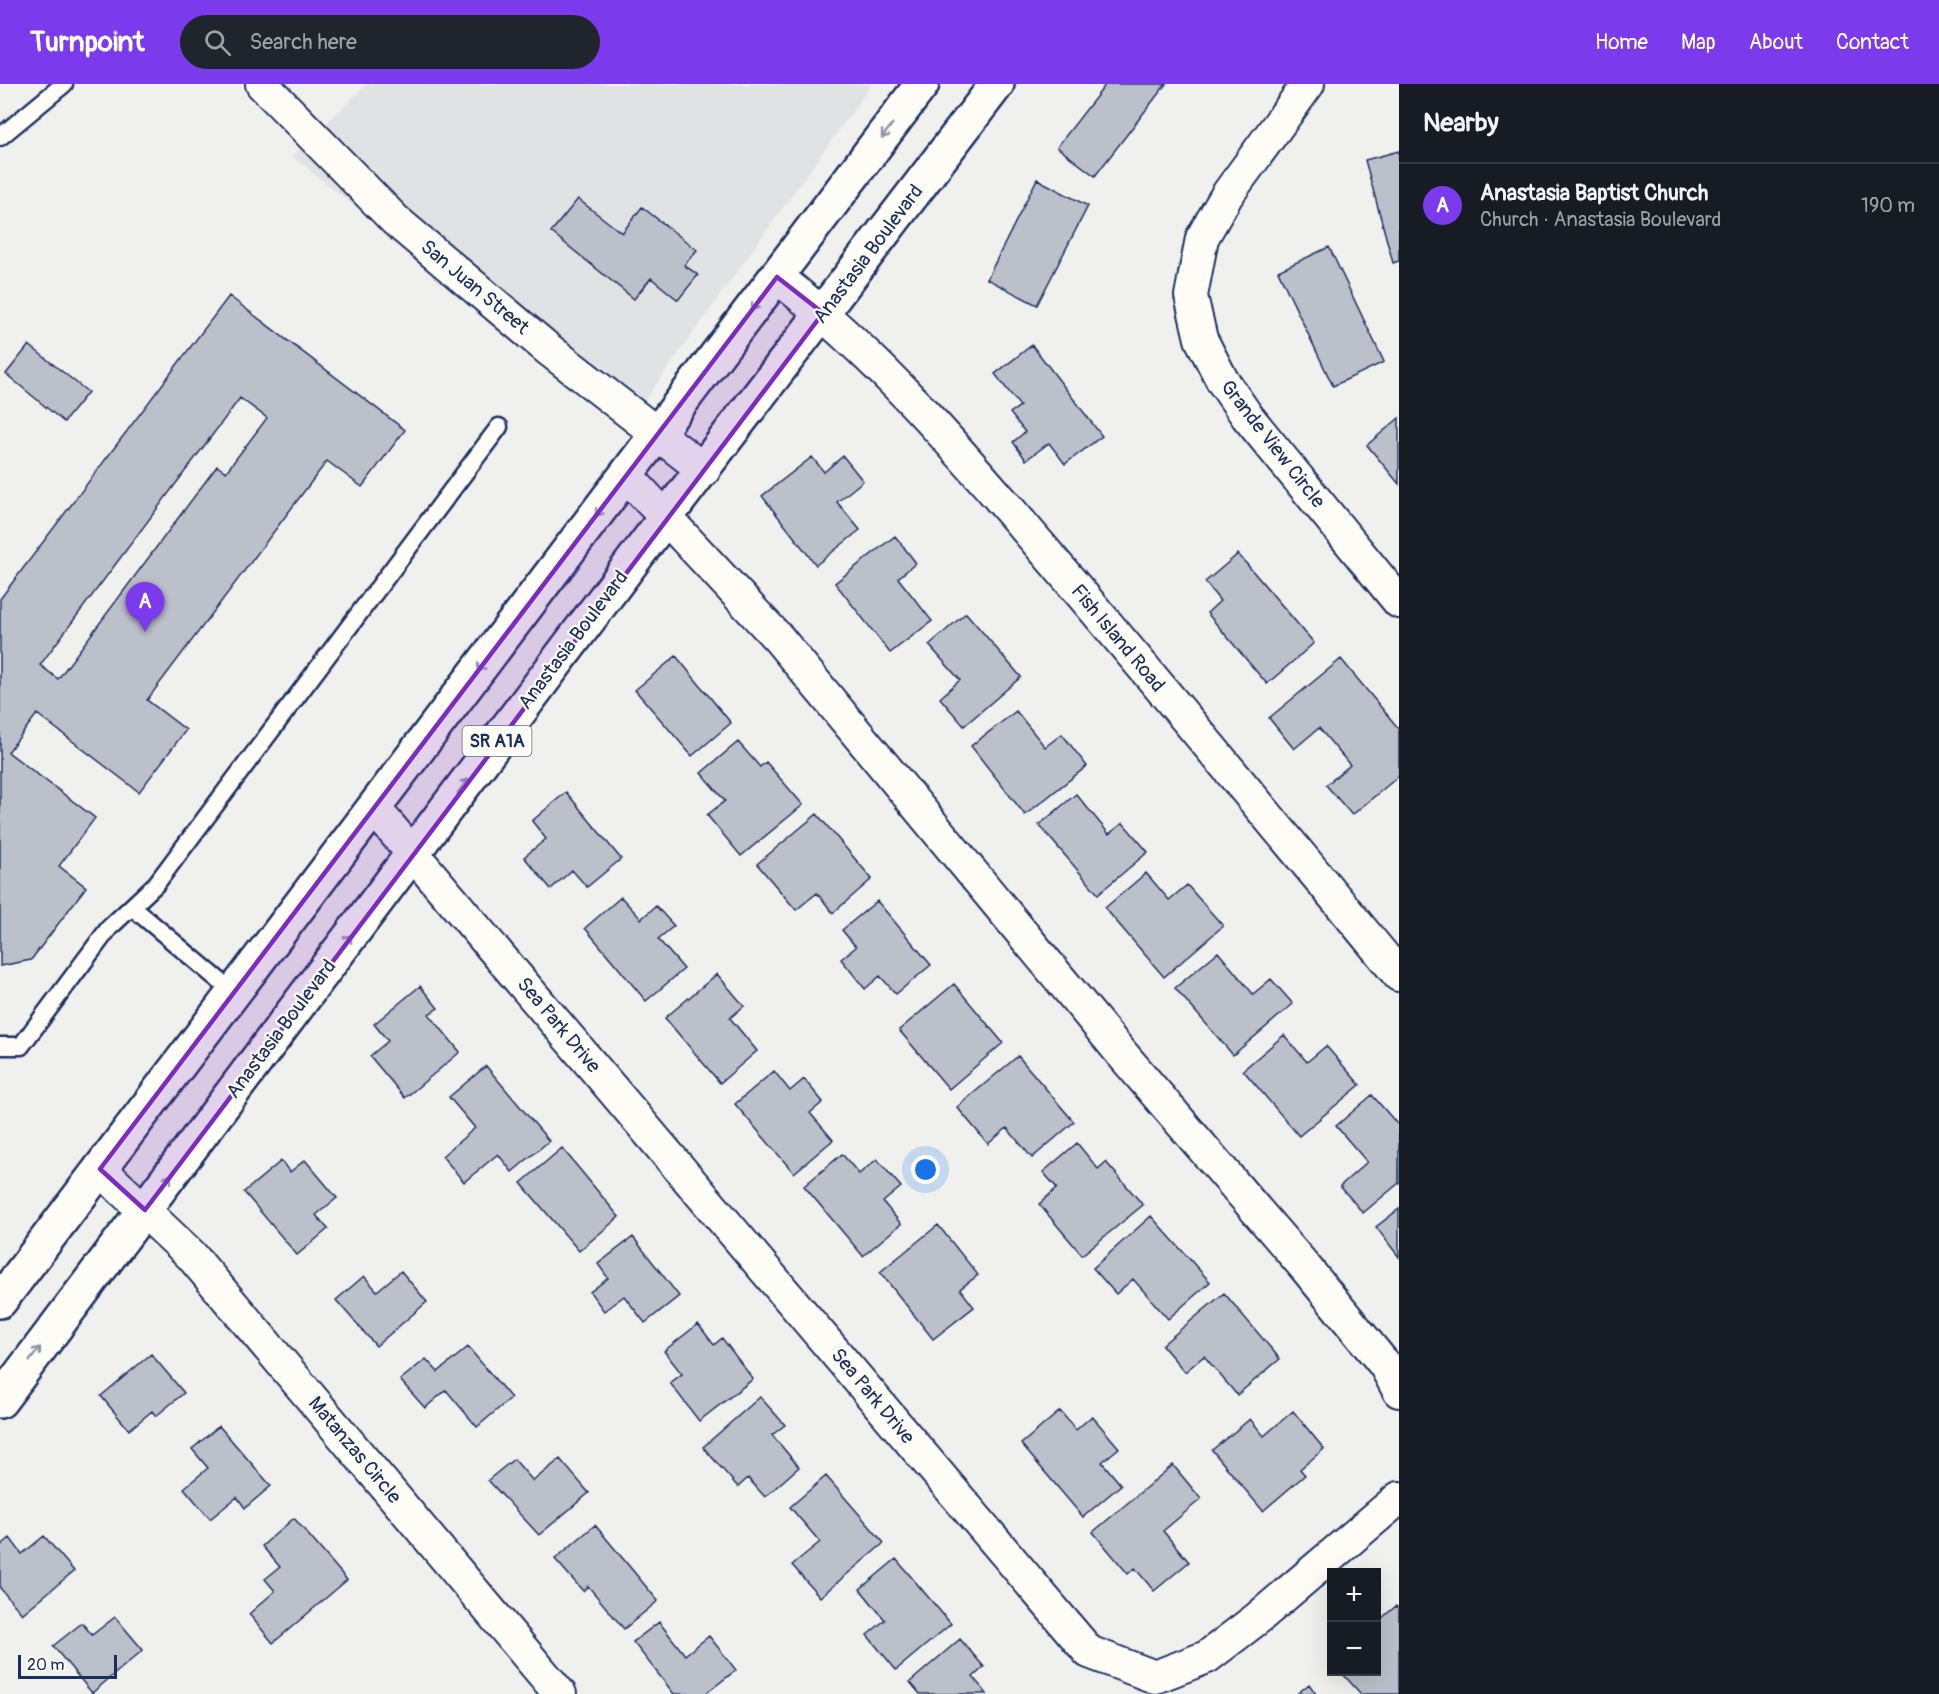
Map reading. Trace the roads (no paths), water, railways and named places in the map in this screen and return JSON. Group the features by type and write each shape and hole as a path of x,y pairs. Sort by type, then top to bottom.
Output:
{"main road":[{"name":"SR A1A","path":"0,1301 922,84"},
{"name":"Anastasia Boulevard","path":"0,1401 666,517 997,84"}],"street":[{"name":"San Juan Street","path":"262,84 395,220 548,349 704,470"},
{"name":"Grande View Circle","path":"1308,84 1227,195 1202,238 1191,296 1201,339 1222,380 1247,416 1399,602"},
{"name":"Fish Island Road","path":"777,277 823,313 871,357 947,437 1134,656 1399,975"},
{"path":"626,475 779,639 1122,1054 1305,1267 1384,1365 1399,1391"},
{"name":"Sea Park Drive","path":"374,808 1089,1652 1155,1677 1208,1657 1258,1618 1399,1498"},
{"name":"Matanzas Circle","path":"100,1169 191,1256 560,1694"}],"lane":[{"path":"0,137 64,84"},
{"path":"0,1046 21,1046 109,928 156,884 499,427"},
{"path":"132,906 234,993"}],"place":[{"name":"Anastasia Baptist Church","path":"145,632"}]}
